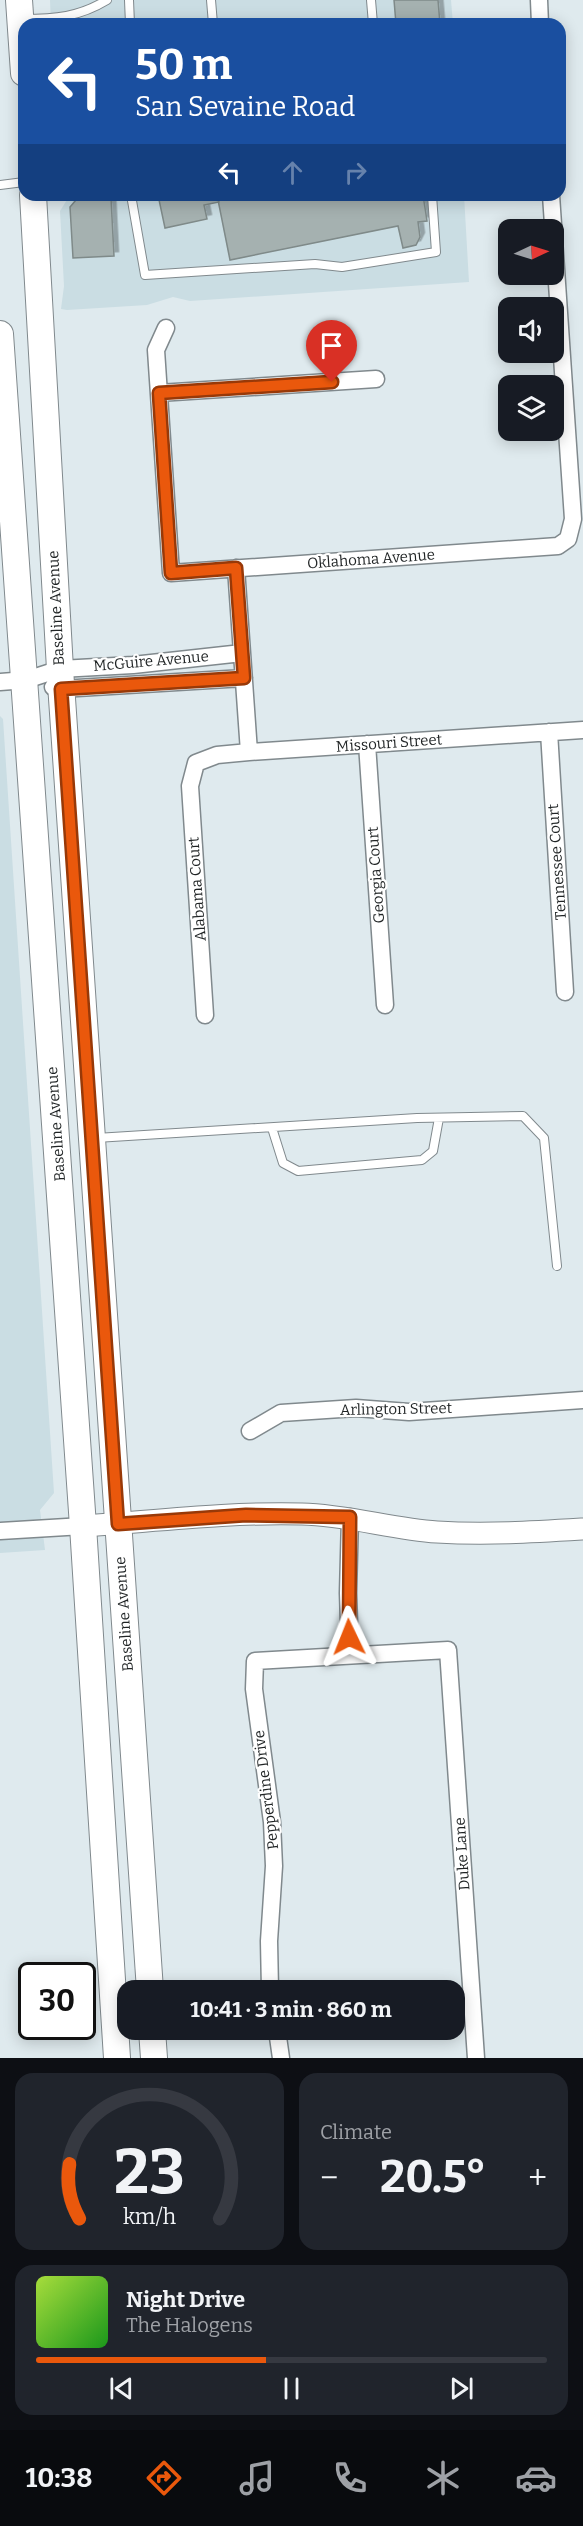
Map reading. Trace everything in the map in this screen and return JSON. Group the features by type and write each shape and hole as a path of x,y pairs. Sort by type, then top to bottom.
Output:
{"main road":[{"name":"Baseline Avenue","path":"33,201 60,679 149,1980"},
{"name":"Baseline Avenue","path":"0,334 26,680 117,2058"},
{"path":"153,2040 154,2058"}],"street":[{"path":"539,0 540,18"},
{"path":"553,201 576,461"},
{"path":"166,328 156,350 159,393 376,379"},
{"name":"Oklahoma Avenue","path":"159,393 171,573 550,547 568,539 573,526 576,461"},
{"path":"236,568 249,752"},
{"name":"McGuire Avenue","path":"60,679 133,665 242,653"},
{"name":"McGuire Avenue","path":"0,682 60,679 224,680 244,678"},
{"name":"Missouri Street","path":"196,763 217,755 249,752 583,730"},
{"name":"Tennessee Court","path":"549,732 565,993"},
{"name":"Georgia Court","path":"367,744 385,1005"},
{"name":"Alabama Court","path":"196,763 190,786 205,1015"},
{"name":"Arlington Street","path":"250,1431 281,1413 356,1408 409,1412 583,1400"},
{"path":"0,1531 246,1515 350,1517 435,1532 508,1533 583,1529"},
{"path":"350,1517 348,1593 350,1654"},
{"name":"Duke Lane","path":"350,1654 448,1650 476,2058"},
{"name":"Pepperdine Drive","path":"270,1980 269,1941 274,1866 272,1822 255,1701 255,1661 350,1654"},
{"path":"278,2040 281,2058"}],"lane":[{"path":"60,18 106,0"},
{"path":"129,0 130,18"},
{"path":"211,0 212,18"},
{"path":"371,0 372,18"},
{"path":"19,9 54,18"},
{"path":"0,185 18,183"},
{"path":"132,201 145,275 315,264 342,267 436,252 432,201"},
{"path":"92,1138 439,1118 523,1116 544,1138 557,1266"},
{"path":"272,1128 283,1163 298,1171 422,1160 433,1151 439,1118"}],"shaded area":[{"path":"50,0 451,0 452,18 51,18"},
{"path":"66,201 464,201 469,282 190,301 173,297 147,305 61,309 64,286 60,211"},
{"path":"0,716 3,719 54,1493 40,1510 45,1550 0,1553"}],"building":[{"path":"394,0 438,0 440,18 396,18"},
{"path":"75,201 111,201 114,256 73,258 70,207"},
{"path":"159,201 219,201 204,205 207,219 165,228"},
{"path":"218,201 424,201 427,221 418,222 420,237 416,245 403,248 398,226 230,260"}],"route":[{"path":"332,382 159,393 171,573 236,568 244,678 61,689 118,1524 246,1515 302,1514 350,1517 349,1637"}]}
